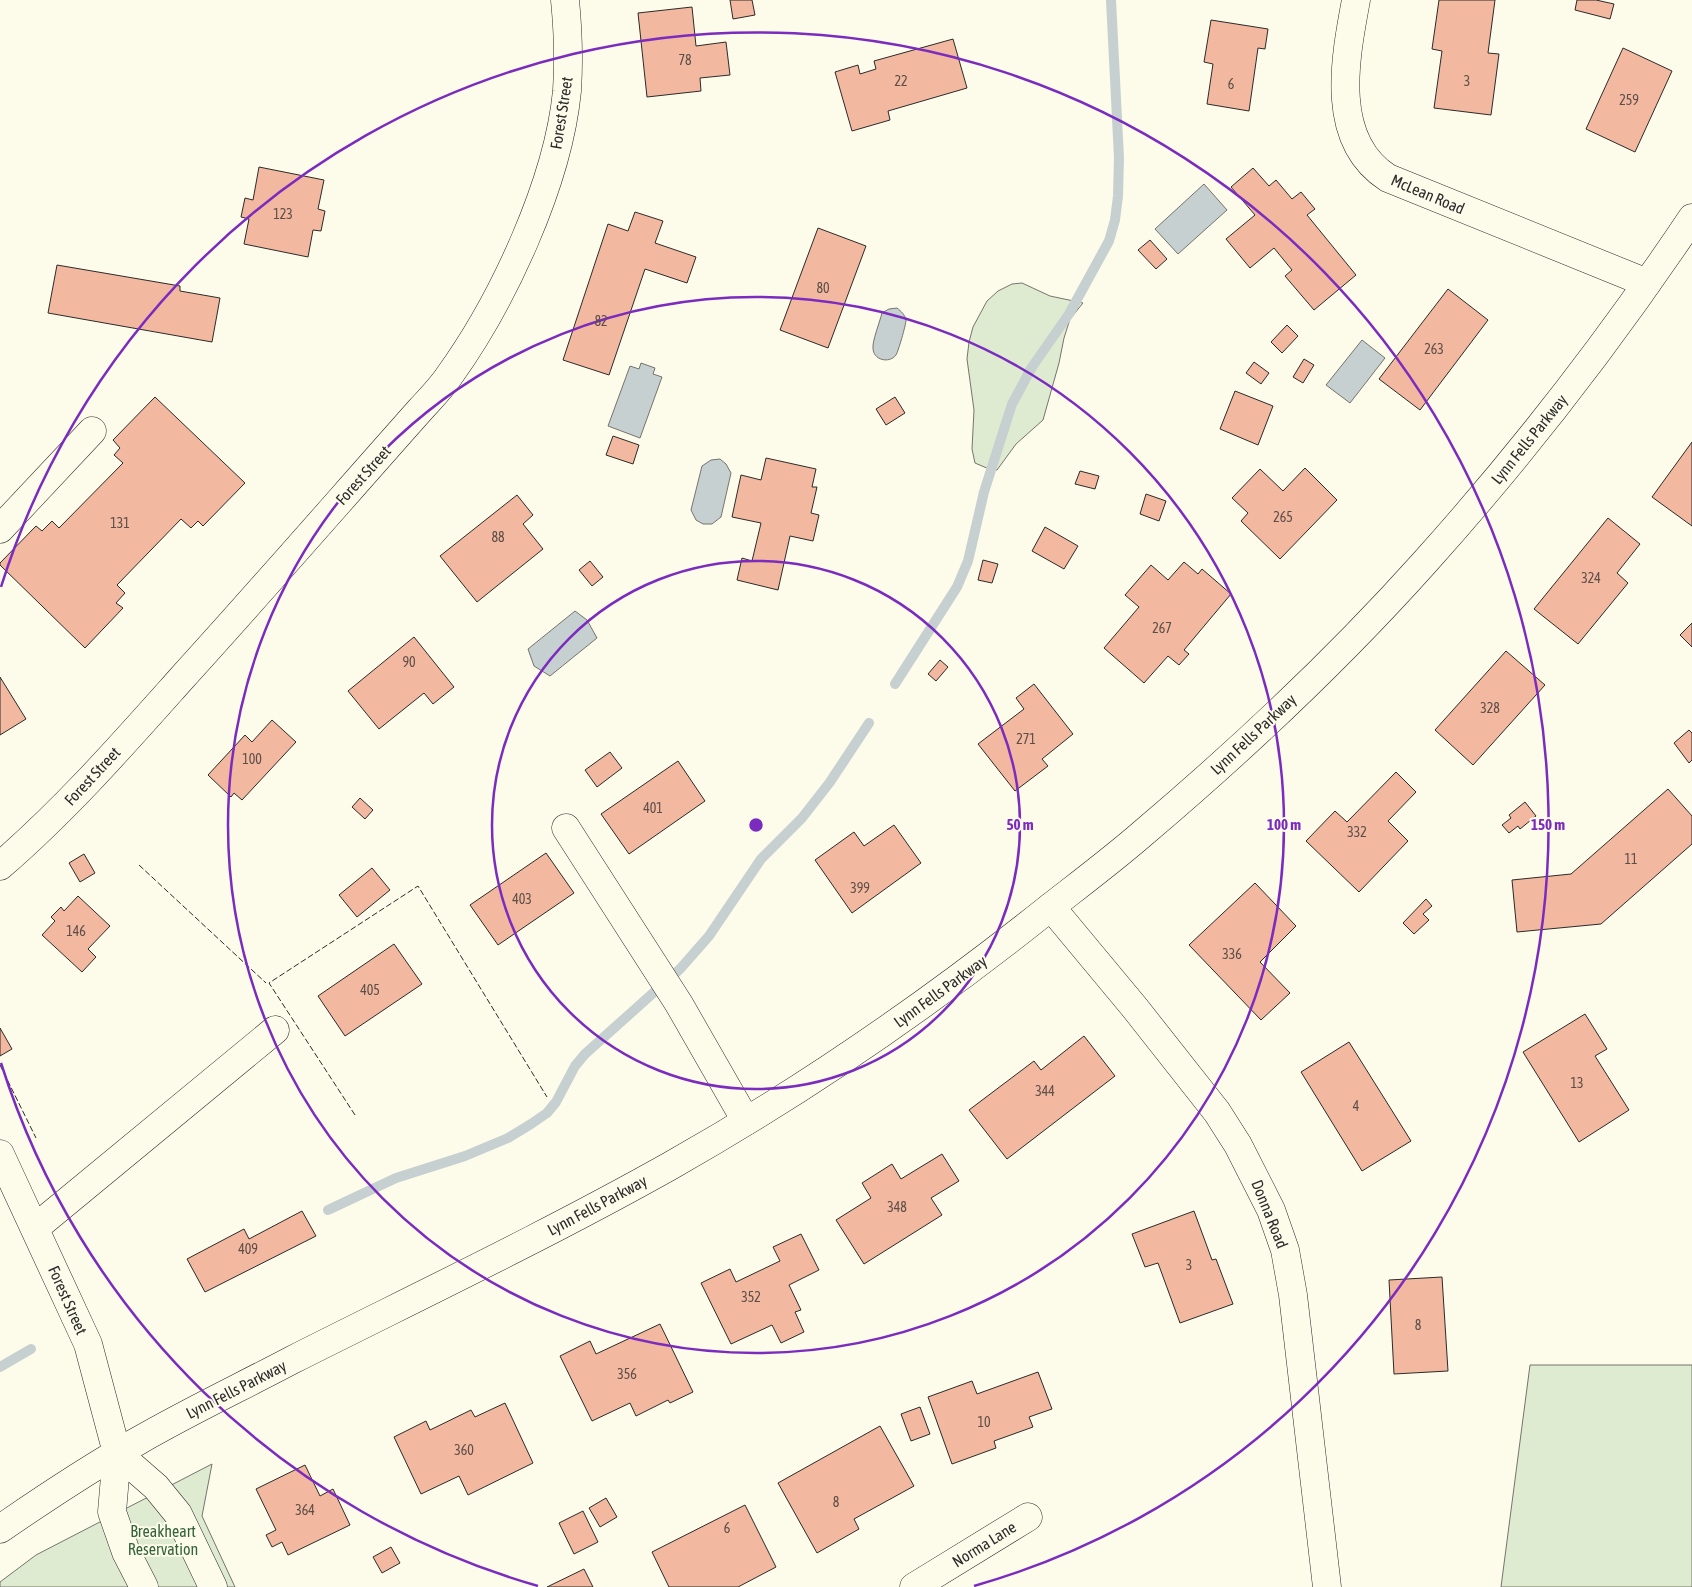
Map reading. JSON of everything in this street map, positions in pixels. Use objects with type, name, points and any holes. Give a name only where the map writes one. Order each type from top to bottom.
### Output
[{"type":"street","name":"Forest Street","points":[[0,866],[87,783],[173,688],[448,378],[472,343],[509,273],[544,189],[554,155],[566,91],[568,36],[565,0]]},
{"type":"street","name":"McLean Road","points":[[1356,0],[1348,54],[1347,110],[1355,141],[1368,162],[1388,178],[1406,186],[1647,283]]},
{"type":"street","name":"Lynn Fells Parkway","points":[[0,1529],[117,1453],[195,1410],[572,1219],[675,1163],[746,1121],[855,1051],[934,996],[1051,907],[1142,834],[1202,781],[1283,707],[1386,604],[1436,550],[1527,443],[1572,386],[1692,218]]},
{"type":"street","points":[[0,529],[92,431]]},
{"type":"street","points":[[566,828],[679,1004],[746,1121]]},
{"type":"street","name":"Donna Road","points":[[1051,907],[1135,1008],[1217,1112],[1238,1145],[1271,1210],[1285,1250],[1293,1295],[1327,1587]]},
{"type":"street","points":[[35,1228],[275,1030]]},
{"type":"street","name":"Forest Street","points":[[0,1154],[88,1344],[117,1453],[112,1512],[126,1552],[144,1587]]},
{"type":"street","points":[[117,1453],[156,1487],[178,1514],[213,1587]]},
{"type":"street","name":"Norma Lane","points":[[914,1587],[1028,1517]]},
{"type":"green space","points":[[1022,283],[1050,296],[1083,303],[1070,319],[1043,420],[1016,444],[997,470],[989,469],[975,463],[972,449],[974,410],[967,359],[969,342],[973,327],[987,301],[998,291],[1012,284]]},
{"type":"green space","points":[[1530,1365],[1692,1365],[1692,1587],[1501,1587]]},
{"type":"green space","name":"Breakheart Reservation","points":[[212,1464],[202,1516],[235,1587],[0,1587],[0,1582],[36,1555]]},
{"type":"shaded area","points":[[1204,184],[1227,210],[1178,254],[1155,229]]},
{"type":"shaded area","points":[[897,308],[903,313],[906,320],[896,355],[886,360],[878,358],[874,352],[873,345],[882,313],[889,309]]},
{"type":"shaded area","points":[[1362,340],[1385,358],[1350,403],[1326,385]]},
{"type":"shaded area","points":[[641,363],[655,368],[653,374],[662,377],[640,438],[608,426],[630,366],[639,369]]},
{"type":"shaded area","points":[[720,459],[726,464],[731,473],[721,517],[712,524],[703,524],[696,520],[691,510],[702,466],[711,460]]},
{"type":"shaded area","points":[[575,611],[587,620],[597,638],[550,676],[534,666],[528,649]]},
{"type":"building","points":[[730,0],[752,0],[755,15],[733,19]]},
{"type":"building","points":[[1439,0],[1495,0],[1488,53],[1499,54],[1491,115],[1434,108],[1442,51],[1432,49]]},
{"type":"building","points":[[1577,0],[1596,0],[1614,4],[1610,19],[1575,10]]},
{"type":"building","points":[[692,7],[696,46],[726,42],[730,75],[700,78],[701,91],[647,97],[638,13]]},
{"type":"building","points":[[1211,20],[1268,29],[1265,49],[1258,48],[1249,111],[1207,104],[1213,64],[1204,62]]},
{"type":"building","points":[[953,39],[967,88],[888,111],[890,120],[852,131],[835,72],[858,65],[860,74],[876,69],[874,61]]},
{"type":"building","points":[[1623,48],[1672,71],[1635,152],[1586,129]]},
{"type":"building","points":[[259,167],[324,180],[318,209],[325,211],[321,231],[313,230],[308,257],[244,244],[249,219],[241,217],[245,198],[253,200]]},
{"type":"building","points":[[1253,168],[1269,186],[1276,180],[1292,199],[1301,192],[1315,209],[1307,215],[1356,275],[1314,310],[1285,276],[1292,270],[1274,248],[1250,268],[1226,239],[1255,215],[1231,187]]},
{"type":"building","points":[[635,212],[663,221],[655,243],[696,257],[687,283],[645,269],[609,375],[563,360],[608,224],[628,231]]},
{"type":"building","points":[[818,228],[866,246],[828,348],[780,330]]},
{"type":"building","points":[[1150,240],[1167,259],[1156,269],[1138,250]]},
{"type":"building","points":[[57,265],[180,286],[180,291],[220,298],[212,342],[48,313]]},
{"type":"building","points":[[1448,289],[1488,320],[1420,410],[1379,379]]},
{"type":"building","points":[[1287,325],[1298,336],[1282,353],[1271,342]]},
{"type":"building","points":[[1304,359],[1314,365],[1303,383],[1293,377]]},
{"type":"building","points":[[1254,362],[1269,373],[1261,384],[1246,373]]},
{"type":"building","points":[[1235,391],[1273,406],[1258,445],[1220,429]]},
{"type":"building","points":[[155,397],[245,483],[203,526],[198,521],[191,528],[181,519],[117,585],[125,593],[116,603],[123,608],[85,648],[0,563],[36,526],[42,531],[52,521],[59,528],[123,463],[114,455],[120,448],[113,440]]},
{"type":"building","points":[[895,397],[905,413],[886,425],[876,409]]},
{"type":"building","points":[[613,436],[639,445],[633,464],[606,455]]},
{"type":"building","points":[[1692,442],[1692,526],[1652,497]]},
{"type":"building","points":[[766,458],[816,469],[812,487],[817,487],[811,513],[819,515],[813,541],[790,536],[778,590],[737,580],[742,558],[752,561],[761,523],[732,517],[741,475],[761,480]]},
{"type":"building","points":[[1305,468],[1337,500],[1280,559],[1241,521],[1248,513],[1232,498],[1260,469],[1283,491]]},
{"type":"building","points":[[1080,471],[1099,476],[1095,489],[1075,484]]},
{"type":"building","points":[[1146,494],[1166,501],[1159,521],[1140,514]]},
{"type":"building","points":[[517,495],[533,515],[523,524],[543,549],[477,602],[440,556]]},
{"type":"building","points":[[1608,518],[1640,544],[1617,573],[1628,583],[1578,644],[1534,609]]},
{"type":"building","points":[[1045,527],[1078,546],[1064,569],[1032,551]]},
{"type":"building","points":[[983,560],[998,564],[992,583],[978,580]]},
{"type":"building","points":[[590,561],[603,577],[592,586],[579,570]]},
{"type":"building","points":[[1184,562],[1198,574],[1202,569],[1231,594],[1184,650],[1189,654],[1179,665],[1168,656],[1144,683],[1104,648],[1139,607],[1125,595],[1151,565],[1168,580]]},
{"type":"building","points":[[1692,623],[1692,647],[1680,635]]},
{"type":"building","points":[[414,637],[454,687],[433,704],[424,693],[379,729],[348,691]]},
{"type":"building","points":[[1506,651],[1545,685],[1473,765],[1435,730]]},
{"type":"building","points":[[940,660],[948,667],[936,681],[928,674]]},
{"type":"building","points":[[0,677],[26,719],[0,735]]},
{"type":"building","points":[[1034,684],[1073,734],[1042,759],[1048,766],[1015,791],[978,744],[1024,709],[1016,698]]},
{"type":"building","points":[[272,720],[296,742],[242,800],[234,793],[231,797],[208,775],[245,735],[252,742]]},
{"type":"building","points":[[1689,730],[1692,733],[1692,760],[1689,763],[1674,743]]},
{"type":"building","points":[[610,752],[622,768],[597,787],[585,770]]},
{"type":"building","points":[[678,761],[705,801],[629,854],[601,814]]},
{"type":"building","points":[[1396,772],[1416,792],[1388,821],[1408,841],[1359,892],[1306,841],[1335,811],[1347,822]]},
{"type":"building","points":[[1668,789],[1692,816],[1692,844],[1601,924],[1517,932],[1512,880],[1571,874]]},
{"type":"building","points":[[360,798],[373,810],[365,819],[352,807]]},
{"type":"building","points":[[1525,802],[1536,816],[1520,829],[1518,826],[1509,833],[1502,825],[1511,818],[1509,815]]},
{"type":"building","points":[[894,825],[921,863],[852,913],[815,860],[854,832],[864,846]]},
{"type":"building","points":[[546,853],[574,893],[498,945],[470,905]]},
{"type":"building","points":[[84,854],[95,873],[80,882],[69,863]]},
{"type":"building","points":[[372,868],[390,890],[357,917],[339,895]]},
{"type":"building","points":[[1255,883],[1296,926],[1260,962],[1290,993],[1261,1020],[1189,945]]},
{"type":"building","points":[[78,896],[110,926],[88,949],[96,957],[82,972],[42,935],[55,921],[51,917],[61,907],[64,911]]},
{"type":"building","points":[[1426,899],[1432,906],[1423,914],[1429,920],[1414,934],[1403,923]]},
{"type":"building","points":[[394,944],[422,984],[345,1036],[318,996]]},
{"type":"building","points":[[1585,1014],[1607,1049],[1595,1056],[1629,1110],[1579,1142],[1523,1052]]},
{"type":"building","points":[[0,1028],[12,1049],[0,1056]]},
{"type":"building","points":[[1084,1036],[1115,1076],[1007,1159],[969,1110],[1034,1061],[1041,1070]]},
{"type":"building","points":[[1349,1042],[1411,1141],[1362,1171],[1301,1072]]},
{"type":"building","points":[[942,1154],[959,1181],[931,1198],[942,1215],[864,1264],[836,1220],[871,1198],[862,1183],[892,1164],[901,1179]]},
{"type":"building","points":[[302,1211],[316,1236],[205,1292],[187,1259],[244,1229],[249,1239]]},
{"type":"building","points":[[1194,1211],[1212,1260],[1216,1259],[1233,1304],[1180,1323],[1158,1263],[1145,1267],[1132,1234]]},
{"type":"building","points":[[801,1234],[819,1270],[789,1285],[801,1310],[795,1312],[804,1332],[781,1343],[772,1325],[731,1344],[701,1283],[730,1269],[736,1282],[780,1261],[773,1247]]},
{"type":"building","points":[[1442,1277],[1448,1371],[1394,1374],[1389,1280]]},
{"type":"building","points":[[660,1324],[693,1392],[670,1403],[668,1400],[636,1416],[630,1403],[592,1421],[560,1356],[590,1341],[596,1354]]},
{"type":"building","points":[[1038,1372],[1052,1409],[1029,1417],[1033,1427],[994,1441],[996,1448],[952,1464],[928,1397],[972,1381],[977,1394]]},
{"type":"building","points":[[505,1403],[533,1463],[468,1495],[459,1476],[421,1494],[394,1437],[426,1421],[430,1430],[471,1410],[475,1417]]},
{"type":"building","points":[[920,1407],[930,1434],[911,1441],[901,1414]]},
{"type":"building","points":[[880,1426],[914,1486],[854,1519],[859,1529],[817,1553],[778,1483]]},
{"type":"building","points":[[305,1465],[320,1496],[333,1489],[350,1525],[288,1555],[282,1542],[272,1547],[266,1535],[276,1530],[256,1489]]},
{"type":"building","points":[[606,1498],[617,1517],[600,1527],[589,1508]]},
{"type":"building","points":[[745,1505],[776,1567],[738,1587],[669,1587],[652,1552]]},
{"type":"building","points":[[583,1511],[598,1542],[574,1554],[559,1523]]},
{"type":"building","points":[[391,1547],[400,1563],[382,1573],[373,1557]]},
{"type":"building","points":[[584,1569],[593,1587],[547,1587]]},
{"type":"waterway","points":[[895,684],[957,587],[968,561],[984,492],[1012,404],[1032,367],[1069,314],[1109,241],[1115,220],[1118,196],[1119,158],[1111,0]]},
{"type":"waterway","points":[[328,1210],[396,1178],[465,1156],[508,1138],[547,1113],[556,1102],[575,1066],[585,1054],[680,969],[709,936],[761,859],[802,818],[830,782],[869,723]]},
{"type":"waterway","points":[[0,1367],[31,1349]]},
{"type":"fence","points":[[139,865],[266,983]]},
{"type":"fence","points":[[355,1115],[269,983],[418,886],[547,1097]]},
{"type":"fence","points":[[0,1065],[36,1138]]}]
